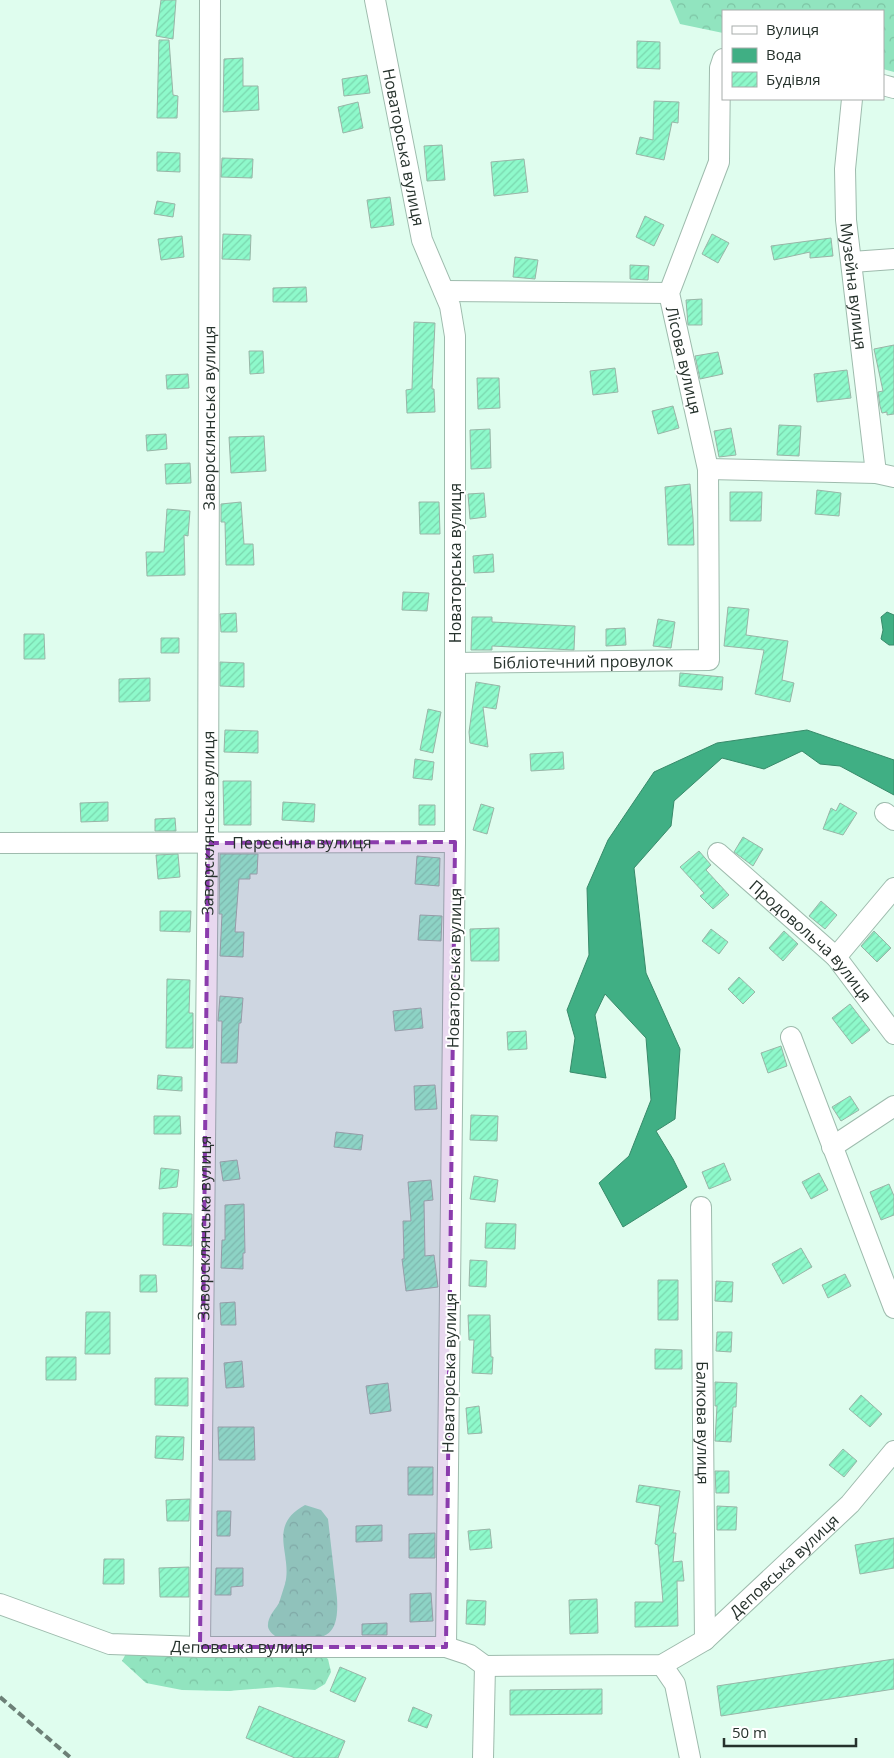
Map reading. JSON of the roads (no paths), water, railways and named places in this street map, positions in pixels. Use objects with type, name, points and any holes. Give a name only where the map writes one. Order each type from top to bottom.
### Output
[{"type":"street","name":"Заворсклянська вулиця","points":[[200,1647],[208,843],[210,0]]},
{"type":"street","name":"Новаторська вулиця","points":[[375,0],[422,240],[450,306],[455,336],[455,842],[446,1647]]},
{"type":"street","name":"Лісова вулиця","points":[[709,660],[708,469],[669,293],[719,162],[721,64]]},
{"type":"street","name":"Музейна вулиця","points":[[708,469],[885,475],[846,220],[845,169],[852,100]]},
{"type":"street","points":[[852,262],[894,259]]},
{"type":"street","points":[[444,291],[669,293]]},
{"type":"street","name":"Бібліотечний провулок","points":[[455,663],[709,660]]},
{"type":"street","name":"Пересічна вулиця","points":[[0,843],[455,842]]},
{"type":"street","name":"Продовольча вулиця","points":[[718,853],[836,957],[894,1034]]},
{"type":"street","points":[[836,957],[894,888]]},
{"type":"street","points":[[791,1037],[894,1308]]},
{"type":"street","points":[[832,1147],[894,1106]]},
{"type":"street","name":"Балкова вулиця","points":[[701,1207],[705,1640]]},
{"type":"street","name":"Деповська вулиця","points":[[0,1604],[110,1644],[200,1647],[446,1647],[470,1655],[485,1666],[662,1665],[705,1640],[850,1504],[894,1451]]},
{"type":"street","points":[[662,1665],[675,1684],[690,1758]]},
{"type":"street","points":[[483,1758],[485,1666]]},
{"type":"water","points":[[887,612],[894,615],[894,645],[889,645],[881,639],[883,630],[881,617]]},
{"type":"water","points":[[807,730],[894,760],[894,795],[840,766],[820,764],[802,751],[764,769],[722,758],[674,801],[671,826],[634,868],[646,973],[680,1049],[675,1119],[656,1131],[687,1187],[623,1227],[599,1183],[629,1156],[651,1100],[646,1038],[605,994],[595,1015],[606,1078],[570,1072],[575,1038],[567,1010],[589,955],[587,888],[608,840],[654,772],[717,743]]},
{"type":"railway","points":[[0,1697],[71,1758]]}]
